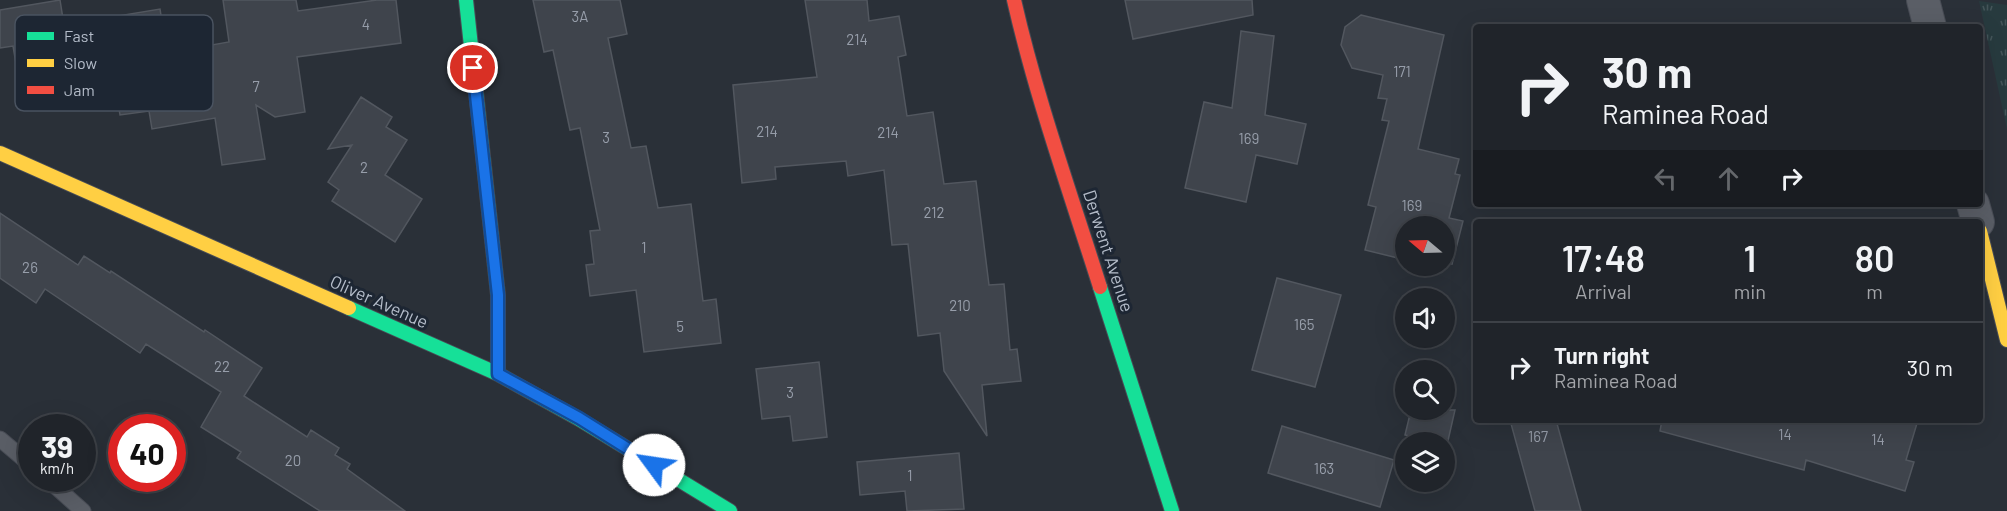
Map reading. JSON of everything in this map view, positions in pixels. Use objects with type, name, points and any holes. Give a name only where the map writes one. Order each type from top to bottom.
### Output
[{"type":"street","points":[[466,0],[498,295],[498,374]]},
{"type":"street","name":"Derwent Avenue","points":[[1014,0],[1044,112],[1172,511]]},
{"type":"street","points":[[1923,0],[1929,24]]},
{"type":"street","name":"Oliver Avenue","points":[[0,153],[498,374],[579,418],[730,511]]},
{"type":"street","points":[[1983,243],[2007,340]]},
{"type":"lane","points":[[0,439],[18,454]]},
{"type":"lane","points":[[62,492],[83,511]]},
{"type":"green space","points":[[1979,1],[2007,5],[2007,129]]},
{"type":"building","points":[[60,0],[62,15],[15,15],[15,58],[13,46],[0,48],[0,10]]},
{"type":"building","points":[[223,0],[296,0],[298,11],[377,0],[396,0],[401,43],[297,57],[305,112],[275,117],[256,105],[265,159],[222,165],[215,118],[152,129],[149,111],[213,111],[213,45],[229,42]]},
{"type":"building","points":[[533,0],[620,0],[627,34],[608,38],[631,148],[646,146],[658,208],[691,204],[703,301],[716,299],[721,343],[644,352],[636,290],[590,296],[586,265],[594,264],[590,231],[600,230],[580,128],[570,130],[553,50],[544,52]]},
{"type":"building","points":[[805,0],[867,0],[869,21],[899,16],[906,55],[898,57],[907,116],[933,112],[944,184],[976,181],[989,285],[1004,284],[1010,350],[1017,349],[1021,381],[982,385],[987,436],[944,371],[940,333],[918,336],[908,244],[892,245],[884,170],[848,176],[846,161],[775,167],[776,179],[742,183],[733,85],[817,77]]},
{"type":"building","points":[[1125,0],[1252,0],[1253,15],[1133,39]]},
{"type":"building","points":[[160,9],[161,15],[124,15]]},
{"type":"building","points":[[1361,15],[1444,35],[1418,149],[1459,159],[1455,174],[1460,175],[1450,216],[1395,216],[1395,257],[1365,250],[1376,207],[1368,205],[1389,121],[1382,120],[1387,99],[1378,98],[1383,75],[1352,68],[1341,45],[1345,27]]},
{"type":"building","points":[[1241,31],[1274,36],[1265,115],[1306,124],[1297,164],[1256,155],[1246,202],[1185,188],[1204,102],[1232,108]]},
{"type":"building","points":[[361,97],[392,117],[386,127],[407,140],[385,175],[422,199],[395,242],[332,201],[339,190],[328,182],[352,145],[328,149]]},
{"type":"building","points":[[119,111],[149,111],[120,115]]},
{"type":"building","points":[[0,213],[78,265],[84,256],[110,273],[111,271],[262,368],[244,396],[307,437],[311,430],[339,448],[335,455],[350,464],[347,469],[405,511],[320,511],[237,458],[241,452],[201,427],[221,392],[146,344],[140,353],[45,289],[36,303],[0,278]]},
{"type":"building","points":[[1455,219],[1463,221],[1455,252]]},
{"type":"building","points":[[1277,278],[1341,295],[1315,387],[1252,370]]},
{"type":"building","points":[[819,362],[827,437],[793,441],[790,416],[762,419],[756,369]]},
{"type":"building","points":[[1409,420],[1453,420],[1450,432],[1406,432]]},
{"type":"building","points":[[1511,423],[1557,423],[1581,511],[1535,511]]},
{"type":"building","points":[[1661,423],[1917,423],[1906,460],[1914,462],[1905,491],[1806,460],[1804,470],[1660,431]]},
{"type":"building","points":[[1282,426],[1394,460],[1380,507],[1268,473]]},
{"type":"building","points":[[959,453],[964,509],[907,511],[905,491],[860,495],[857,462]]},
{"type":"traffic: fast","points":[[466,0],[498,295],[498,374]]},
{"type":"traffic: fast","points":[[1100,287],[1172,511]]},
{"type":"traffic: fast","points":[[349,308],[498,374],[579,419],[730,511]]},
{"type":"traffic: slow","points":[[0,153],[349,308]]},
{"type":"traffic: slow","points":[[1983,243],[2007,340]]},
{"type":"traffic: jam","points":[[1014,0],[1043,108],[1100,287]]},
{"type":"route","points":[[473,68],[498,295],[498,374],[579,418],[654,465]]}]
